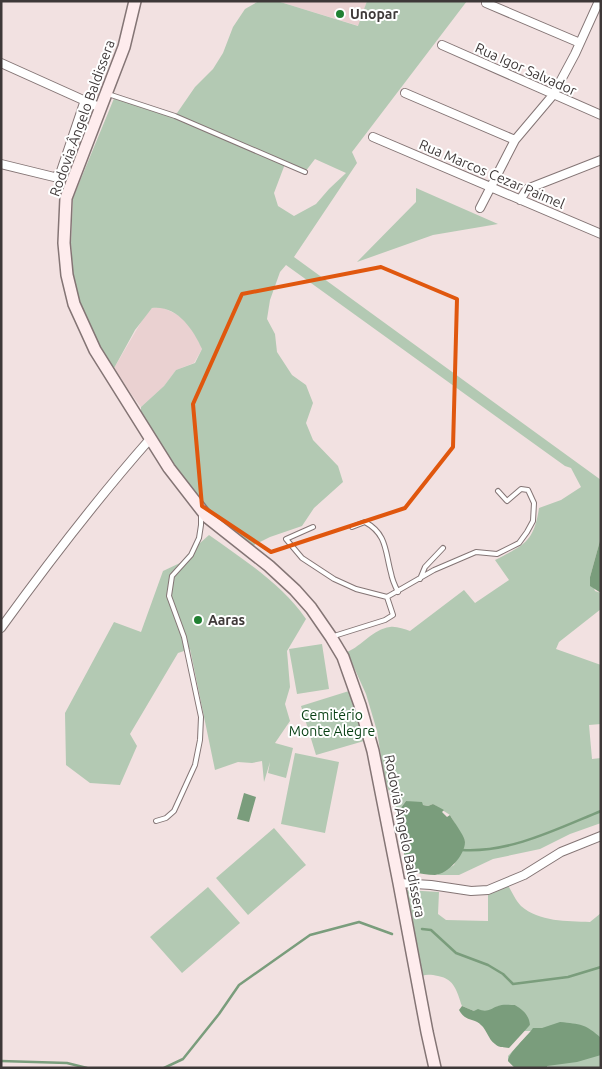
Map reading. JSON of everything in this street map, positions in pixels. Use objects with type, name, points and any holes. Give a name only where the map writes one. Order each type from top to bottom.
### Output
[{"type":"street","name":"Rodovia Ângelo Baldissera","points":[[135,1],[124,47],[66,198],[64,243],[74,304],[95,350],[169,468],[207,517],[269,566],[295,590],[311,608],[343,658],[366,725],[435,1068]]},
{"type":"street","points":[[480,208],[515,140],[553,95],[580,43],[598,1]]},
{"type":"street","points":[[486,3],[580,43]]},
{"type":"street","name":"Rua Igor Salvador","points":[[442,46],[601,115]]},
{"type":"street","points":[[1,63],[101,108]]},
{"type":"street","points":[[405,93],[515,140]]},
{"type":"street","points":[[1,164],[54,177],[60,174],[85,100]]},
{"type":"street","name":"Rua Marcos Cezar Paimel","points":[[373,137],[601,234]]},
{"type":"street","points":[[520,200],[526,189],[601,160]]},
{"type":"street","points":[[1,628],[45,568],[122,470],[150,439]]},
{"type":"street","points":[[399,882],[471,891],[488,890],[524,875],[561,852],[601,836]]},
{"type":"lane","points":[[106,93],[175,116],[305,172]]},
{"type":"lane","points":[[313,527],[286,539],[302,558],[334,579],[356,589],[387,597],[434,570],[476,552],[497,554],[519,543],[528,532],[533,521],[534,503],[528,490],[521,489],[507,501],[498,491]]},
{"type":"lane","points":[[156,821],[166,818],[174,811],[195,765],[200,740],[201,717],[184,637],[169,596],[172,576],[191,555],[199,538],[201,525],[200,508]]},
{"type":"lane","points":[[352,527],[365,522],[374,527],[384,539],[391,576],[398,592]]},
{"type":"lane","points":[[420,579],[425,567],[443,548]]},
{"type":"lane","points":[[331,637],[385,620],[393,615],[387,597]]},
{"type":"highlighted area","points":[[381,267],[457,299],[453,447],[405,508],[271,552],[202,506],[193,404],[242,294]]},
{"type":"shaded area","name":"Unopar","points":[[277,1],[367,1],[359,26]]},
{"type":"shaded area","points":[[161,307],[186,321],[202,349],[194,363],[176,370],[164,386],[141,407],[113,370],[144,317],[152,308]]},
{"type":"shaded area","points":[[601,537],[601,593],[590,586],[590,577]]},
{"type":"shaded area","points":[[244,793],[256,797],[249,822],[237,819]]},
{"type":"shaded area","points":[[406,801],[422,802],[423,805],[428,806],[433,804],[444,810],[442,812],[447,817],[450,815],[461,832],[465,842],[459,858],[450,868],[440,874],[412,872],[406,863],[398,824],[402,823],[402,816],[398,812]]},
{"type":"shaded area","points":[[502,1005],[515,1005],[525,1013],[530,1025],[509,1048],[497,1045],[491,1040],[481,1025],[461,1014],[459,1010],[462,1006],[474,1011],[478,1009],[484,1011]]},
{"type":"shaded area","points":[[560,1022],[573,1023],[596,1033],[601,1038],[601,1055],[577,1062],[547,1066],[547,1068],[515,1068],[508,1061],[514,1049],[533,1028],[542,1028]]},
{"type":"green space","points":[[259,1],[277,1],[358,26],[367,1],[467,1],[352,152],[357,163],[294,257],[601,480],[601,537],[590,577],[595,591],[601,593],[601,609],[559,642],[556,649],[601,665],[601,724],[589,725],[592,759],[601,758],[601,823],[570,834],[540,849],[493,859],[459,875],[437,875],[454,865],[465,842],[450,815],[433,804],[428,806],[406,801],[398,812],[385,782],[377,731],[366,694],[347,652],[384,628],[395,627],[410,631],[464,590],[475,603],[509,580],[495,560],[526,541],[534,528],[539,508],[561,500],[581,487],[571,468],[565,466],[286,265],[280,272],[270,300],[267,319],[275,334],[277,352],[292,375],[306,385],[313,403],[306,423],[313,440],[338,466],[343,482],[314,508],[302,526],[270,537],[252,546],[235,534],[203,504],[163,450],[141,414],[141,407],[164,386],[176,370],[195,363],[202,349],[189,326],[169,310],[152,308],[135,330],[113,370],[79,302],[73,274],[71,243],[73,198],[115,96],[175,116],[195,87],[213,69],[223,53],[233,27],[245,9]],"holes":[[[315,159],[346,173],[316,204],[294,216],[278,206],[274,193],[285,164],[305,172]]]},
{"type":"green space","points":[[416,188],[498,224],[433,235],[357,262],[416,202]]},
{"type":"green space","points":[[209,535],[249,563],[274,584],[306,619],[287,651],[290,687],[285,704],[290,721],[275,743],[293,748],[286,778],[268,773],[270,762],[264,782],[262,761],[252,763],[238,762],[215,770],[190,649],[178,653],[130,734],[137,746],[120,785],[90,783],[66,765],[65,713],[114,622],[141,632],[163,571],[180,563]]},
{"type":"green space","points":[[322,644],[329,689],[297,694],[289,649]]},
{"type":"green space","name":"Cemitério Monte Alegre","points":[[349,691],[364,741],[316,755],[301,706]]},
{"type":"green space","points":[[295,753],[339,762],[325,833],[281,824]]},
{"type":"green space","points":[[274,828],[306,865],[248,915],[216,878]]},
{"type":"green space","points":[[506,882],[521,906],[545,918],[590,922],[601,913],[601,1068],[515,1068],[508,1061],[508,1056],[531,1031],[523,1031],[530,1025],[515,1005],[498,1006],[493,1010],[484,1012],[474,1011],[462,1006],[452,983],[448,980],[434,975],[422,976],[406,890],[439,892],[438,914],[446,920],[488,921],[488,890]]},
{"type":"green space","points":[[208,887],[240,923],[182,973],[150,937]]},
{"type":"waterway","points":[[462,850],[498,848],[515,844],[601,811]]},
{"type":"waterway","points":[[164,1068],[183,1059],[219,1014],[239,985],[310,935],[359,922],[392,934]]},
{"type":"waterway","points":[[422,929],[431,930],[456,953],[488,965],[503,974],[513,984],[568,977],[601,967]]},
{"type":"waterway","points":[[1,1061],[67,1063],[87,1068]]},
{"type":"place","name":"Unopar","points":[[340,14]]},
{"type":"place","name":"Aaras","points":[[198,620]]}]
